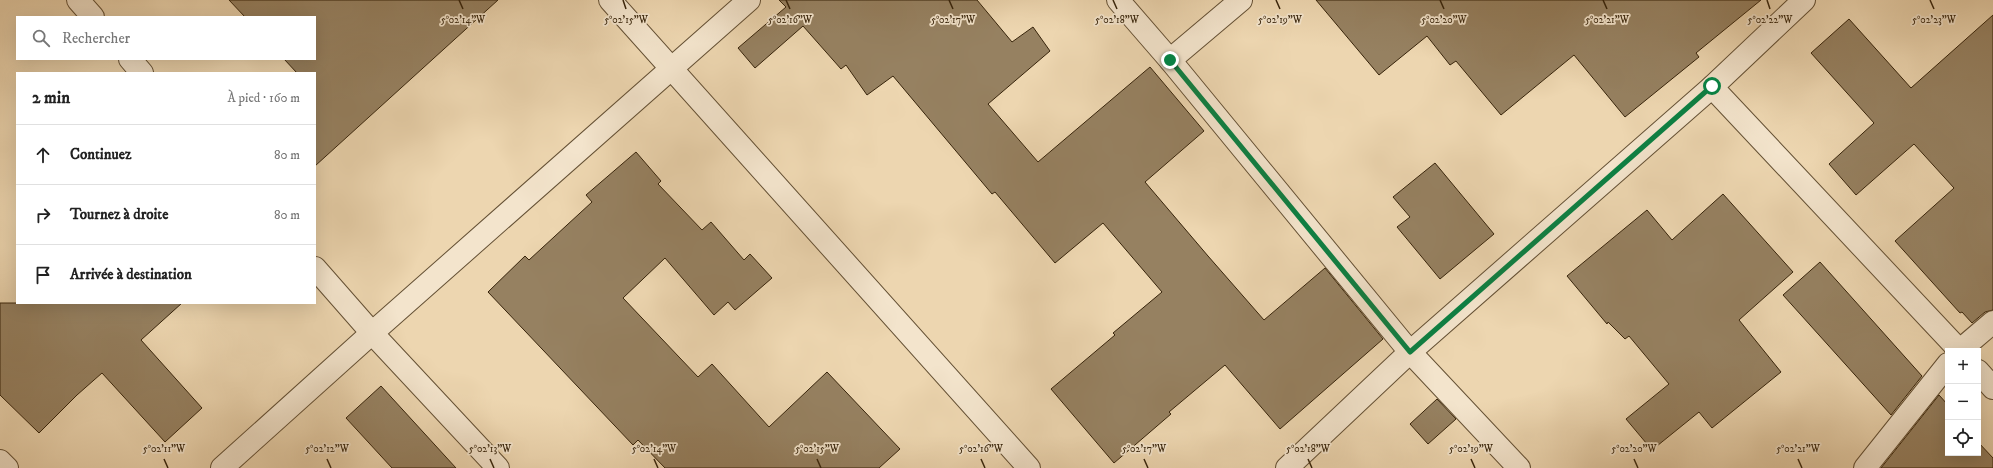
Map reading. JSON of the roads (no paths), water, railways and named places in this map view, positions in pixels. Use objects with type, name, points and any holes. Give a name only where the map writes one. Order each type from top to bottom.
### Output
[{"type":"street","points":[[78,0],[92,16]]},
{"type":"street","points":[[610,0],[1029,468]]},
{"type":"street","points":[[222,468],[372,333],[749,0]]},
{"type":"street","points":[[1118,0],[1170,60],[1410,352],[1519,468]]},
{"type":"street","points":[[1170,60],[1241,0]]},
{"type":"street","points":[[1287,468],[1410,352],[1712,86],[1804,0]]},
{"type":"street","points":[[131,60],[141,72]]},
{"type":"street","points":[[1712,86],[1952,348]]},
{"type":"street","points":[[316,269],[372,333],[498,468]]},
{"type":"street","points":[[1964,348],[1993,322]]},
{"type":"street","points":[[1865,468],[1945,369]]},
{"type":"street","points":[[1981,374],[1993,388]]},
{"type":"street","points":[[0,460],[7,468]]}]
